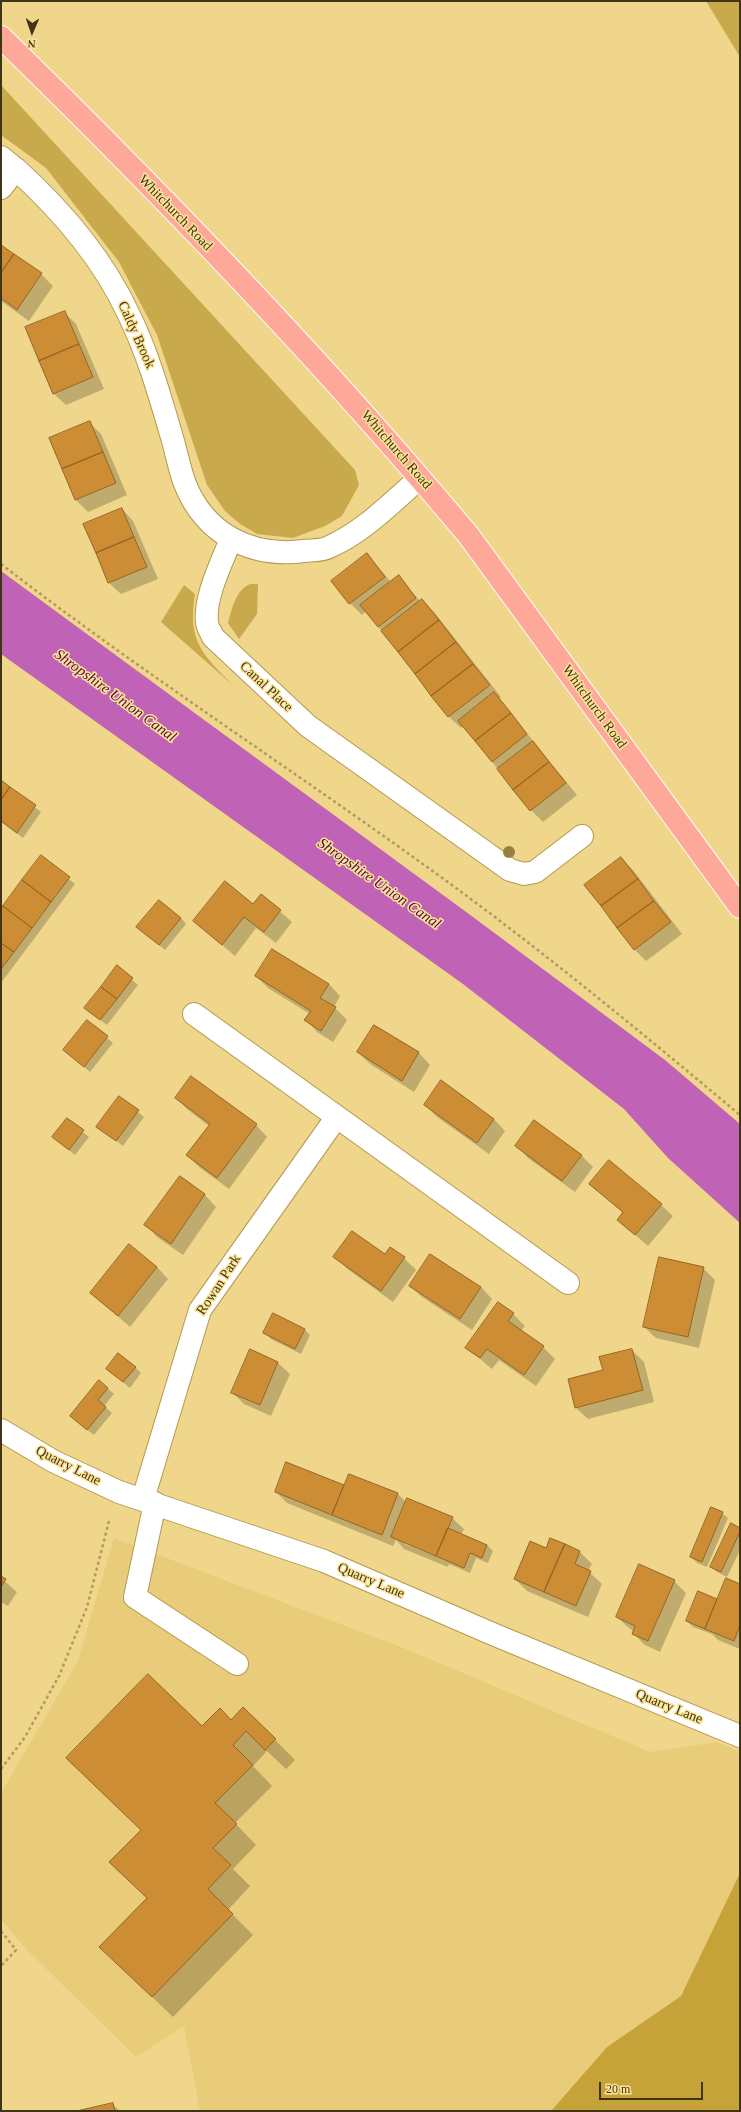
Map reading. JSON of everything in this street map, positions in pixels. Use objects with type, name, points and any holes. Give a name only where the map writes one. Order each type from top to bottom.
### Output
[{"type":"highway","name":"Whitchurch Road","points":[[1,37],[78,112],[320,364],[420,478],[469,536],[740,907]]},
{"type":"street","name":"Caldy Brook","points":[[1,188],[8,163],[44,195],[88,246],[128,312],[156,381],[186,485],[205,519],[231,540]]},
{"type":"street","points":[[231,540],[265,551],[296,552],[328,548],[363,527],[420,478]]},
{"type":"street","name":"Canal Place","points":[[231,540],[217,574],[207,609],[207,624],[213,637],[308,726],[510,870],[524,874],[535,872],[582,836]]},
{"type":"street","points":[[194,1014],[336,1118],[568,1283]]},
{"type":"street","name":"Rowan Park","points":[[237,1664],[135,1597],[149,1501],[200,1310],[336,1118]]},
{"type":"street","name":"Quarry Lane","points":[[1,1430],[53,1460],[119,1492],[324,1561],[495,1635],[740,1736]]},
{"type":"path","points":[[1,564],[167,686],[428,867],[569,975],[740,1115]]},
{"type":"path","points":[[1,1769],[25,1737],[59,1676],[87,1606],[105,1534],[119,1492]]},
{"type":"path","points":[[1,1931],[16,1950],[1,1966]]},
{"type":"shaded area","points":[[706,1],[740,1],[740,57]]},
{"type":"shaded area","points":[[1,85],[355,470],[359,485],[342,516],[325,526],[293,538],[257,534],[240,524],[225,511],[207,485],[157,335],[119,262],[46,168],[1,135]]},
{"type":"shaded area","points":[[250,584],[258,584],[257,614],[239,639],[228,623],[235,601],[241,591]]},
{"type":"shaded area","points":[[184,585],[195,594],[193,624],[200,646],[214,666],[235,687],[161,622]]},
{"type":"shaded area","points":[[114,1538],[406,1649],[650,1752],[717,1742],[740,1752],[740,1873],[681,1996],[607,2047],[551,2111],[200,2111],[184,2026],[136,2057],[25,1948],[1,1919],[1,1793],[78,1661]]},
{"type":"shaded area","points":[[740,1873],[740,2111],[551,2111],[607,2047],[681,1996]]},
{"type":"water","name":"Shropshire Union Canal","points":[[1,571],[473,917],[665,1060],[740,1124],[740,1223],[668,1158],[624,1109],[463,984],[1,654]]},
{"type":"building","points":[[1,245],[14,254],[1,273]]},
{"type":"building","points":[[14,254],[42,273],[17,310],[1,298],[1,273]]},
{"type":"building","points":[[65,311],[79,344],[39,361],[25,327]]},
{"type":"building","points":[[79,344],[93,377],[53,394],[39,361]]},
{"type":"building","points":[[90,421],[103,452],[62,469],[49,438]]},
{"type":"building","points":[[103,452],[116,483],[75,500],[62,469]]},
{"type":"building","points":[[122,508],[134,537],[96,553],[83,524]]},
{"type":"building","points":[[134,537],[147,567],[108,583],[96,553]]},
{"type":"building","points":[[367,553],[385,577],[349,604],[331,581]]},
{"type":"building","points":[[399,575],[416,598],[378,627],[360,605]]},
{"type":"building","points":[[422,599],[439,620],[398,652],[381,631]]},
{"type":"building","points":[[439,620],[456,642],[415,674],[398,652]]},
{"type":"building","points":[[456,642],[473,664],[431,696],[415,674]]},
{"type":"building","points":[[473,664],[490,685],[448,717],[431,696]]},
{"type":"building","points":[[494,692],[511,713],[475,741],[458,721]]},
{"type":"building","points":[[511,713],[527,734],[492,762],[475,741]]},
{"type":"building","points":[[533,741],[549,762],[513,790],[497,769]]},
{"type":"building","points":[[549,762],[566,783],[530,811],[513,790]]},
{"type":"building","points":[[1,780],[10,787],[1,800]]},
{"type":"building","points":[[10,787],[36,805],[17,833],[1,821],[1,800]]},
{"type":"building","points":[[41,855],[70,877],[51,902],[22,880]]},
{"type":"building","points":[[621,857],[638,879],[601,906],[584,885]]},
{"type":"building","points":[[638,879],[654,901],[617,928],[601,906]]},
{"type":"building","points":[[22,880],[51,902],[32,928],[3,906]]},
{"type":"building","points":[[225,881],[253,904],[261,894],[281,910],[264,932],[244,917],[222,945],[193,921]]},
{"type":"building","points":[[159,900],[181,918],[159,945],[136,927]]},
{"type":"building","points":[[654,901],[671,922],[634,950],[617,928]]},
{"type":"building","points":[[3,906],[32,928],[14,952],[1,943],[1,909]]},
{"type":"building","points":[[1,943],[14,952],[1,969]]},
{"type":"building","points":[[272,949],[329,984],[320,998],[336,1007],[321,1031],[304,1020],[311,1011],[255,976]]},
{"type":"building","points":[[117,965],[133,978],[117,999],[101,987]]},
{"type":"building","points":[[101,987],[117,999],[100,1020],[84,1008]]},
{"type":"building","points":[[87,1020],[108,1036],[84,1067],[63,1050]]},
{"type":"building","points":[[374,1025],[419,1052],[402,1081],[357,1052]]},
{"type":"building","points":[[191,1076],[257,1124],[217,1178],[186,1155],[210,1124],[175,1098]]},
{"type":"building","points":[[441,1080],[494,1119],[477,1143],[424,1105]]},
{"type":"building","points":[[119,1096],[139,1110],[116,1141],[96,1127]]},
{"type":"building","points":[[67,1118],[84,1130],[69,1150],[52,1137]]},
{"type":"building","points":[[534,1120],[582,1155],[562,1181],[515,1146]]},
{"type":"building","points":[[609,1160],[662,1204],[635,1235],[617,1220],[623,1212],[589,1184]]},
{"type":"building","points":[[180,1176],[205,1194],[171,1244],[144,1225]]},
{"type":"building","points":[[352,1231],[385,1254],[390,1247],[405,1257],[381,1291],[333,1257]]},
{"type":"building","points":[[129,1244],[157,1267],[118,1316],[90,1293]]},
{"type":"building","points":[[430,1254],[481,1287],[460,1319],[409,1286]]},
{"type":"building","points":[[659,1257],[704,1267],[688,1337],[643,1327]]},
{"type":"building","points":[[498,1302],[514,1313],[508,1321],[544,1346],[524,1375],[487,1349],[480,1358],[465,1348]]},
{"type":"building","points":[[273,1313],[305,1329],[295,1349],[263,1333]]},
{"type":"building","points":[[250,1349],[278,1362],[260,1405],[231,1393]]},
{"type":"building","points":[[632,1349],[643,1390],[575,1408],[568,1379],[603,1370],[599,1357]]},
{"type":"building","points":[[118,1353],[136,1367],[123,1382],[106,1369]]},
{"type":"building","points":[[99,1380],[108,1388],[98,1400],[106,1407],[87,1430],[70,1416]]},
{"type":"building","points":[[286,1462],[344,1485],[332,1515],[275,1492]]},
{"type":"building","points":[[349,1474],[398,1493],[382,1535],[332,1515]]},
{"type":"building","points":[[407,1498],[453,1517],[436,1556],[391,1537]]},
{"type":"building","points":[[711,1507],[723,1512],[702,1562],[690,1557]]},
{"type":"building","points":[[731,1523],[740,1528],[740,1532],[721,1572],[710,1567]]},
{"type":"building","points":[[448,1528],[487,1545],[482,1558],[470,1553],[464,1568],[436,1556]]},
{"type":"building","points":[[550,1538],[565,1544],[544,1592],[514,1579],[530,1541],[546,1548]]},
{"type":"building","points":[[565,1544],[580,1551],[575,1564],[591,1571],[576,1606],[544,1592]]},
{"type":"building","points":[[639,1564],[675,1580],[648,1641],[632,1634],[635,1626],[616,1617]]},
{"type":"building","points":[[1,1576],[6,1579],[1,1587]]},
{"type":"building","points":[[726,1578],[740,1584],[740,1625],[734,1641],[705,1629]]},
{"type":"building","points":[[698,1591],[717,1599],[705,1629],[686,1621]]},
{"type":"building","points":[[148,1674],[202,1726],[220,1708],[231,1720],[243,1707],[276,1739],[265,1750],[246,1731],[233,1745],[253,1765],[215,1803],[237,1824],[213,1848],[231,1865],[208,1889],[233,1914],[152,1997],[99,1947],[147,1898],[109,1862],[141,1830],[66,1758]]},
{"type":"building","points":[[113,2103],[115,2111],[77,2111]]}]
